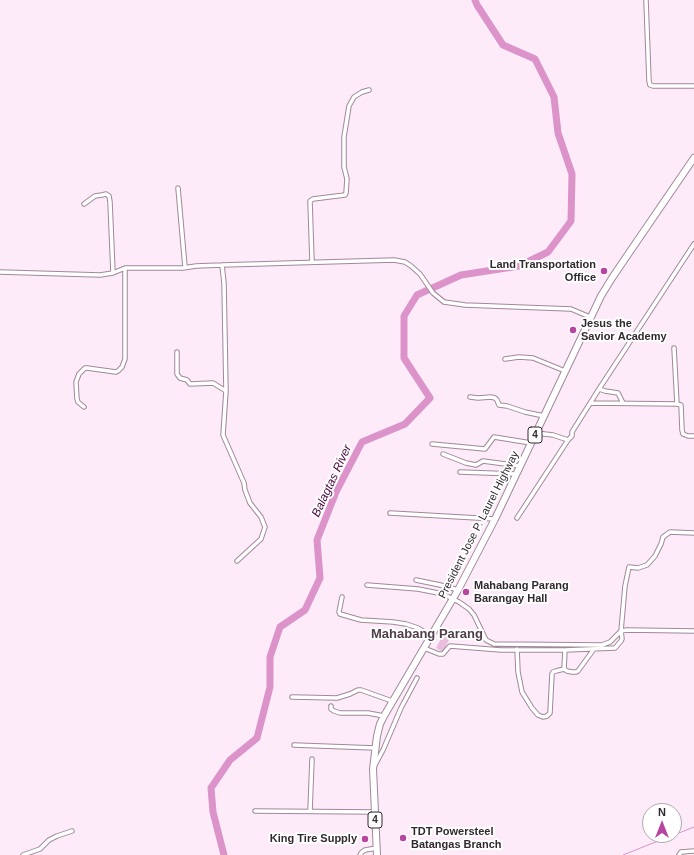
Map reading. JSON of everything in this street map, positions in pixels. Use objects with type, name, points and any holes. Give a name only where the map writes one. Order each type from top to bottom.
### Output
[{"type":"highway","name":"President Jose P. Laurel Highway","points":[[377,855],[373,769],[375,748],[380,724],[392,701],[453,599],[495,519],[590,317],[612,278],[694,158]]},
{"type":"street","points":[[646,0],[650,85],[694,86]]},
{"type":"street","points":[[312,262],[310,201],[345,196],[347,179],[344,167],[344,137],[349,106],[354,97],[362,92],[370,90]]},
{"type":"street","points":[[178,188],[186,267]]},
{"type":"street","points":[[84,204],[95,196],[106,194],[109,196],[113,273]]},
{"type":"street","points":[[517,518],[572,436],[572,432],[599,389],[694,244]]},
{"type":"street","points":[[0,272],[100,275],[113,273],[125,268],[394,260],[405,262],[412,266],[420,274],[433,293],[444,302],[450,304],[571,309],[590,317]]},
{"type":"street","points":[[222,264],[224,283],[226,391],[223,435],[244,483],[250,503],[261,517],[265,527],[261,539],[237,561]]},
{"type":"street","points":[[84,407],[76,399],[76,382],[79,374],[85,368],[116,372],[122,367],[125,359],[125,268]]},
{"type":"street","points":[[674,348],[677,404],[680,405],[682,430],[683,434],[694,436]]},
{"type":"street","points":[[177,352],[177,374],[180,378],[187,380],[190,384],[213,383],[226,391]]},
{"type":"street","points":[[505,359],[519,357],[533,358],[565,371]]},
{"type":"street","points":[[599,389],[618,393],[623,403]]},
{"type":"street","points":[[470,396],[478,398],[495,398],[499,405],[544,416]]},
{"type":"street","points":[[591,403],[677,404]]},
{"type":"street","points":[[536,432],[553,435],[568,440]]},
{"type":"street","points":[[432,444],[485,449],[494,437],[531,444]]},
{"type":"street","points":[[443,454],[466,463],[476,465],[483,461],[520,466]]},
{"type":"street","points":[[460,472],[516,474]]},
{"type":"street","points":[[390,513],[495,519]]},
{"type":"street","points":[[424,648],[439,654],[443,654],[450,646],[501,650],[615,648],[621,641],[622,636],[621,631],[625,586],[629,566],[638,568],[647,565],[655,556],[663,537],[670,532],[694,533]]},
{"type":"street","points":[[416,580],[458,590]]},
{"type":"street","points":[[367,585],[418,589],[443,594],[469,609],[474,615],[486,640],[494,644],[602,645],[610,642],[621,631],[627,630],[694,631]]},
{"type":"street","points":[[342,597],[339,612],[340,614],[361,620],[406,624],[418,628],[431,636]]},
{"type":"street","points":[[517,649],[518,672],[522,692],[538,715],[547,716],[550,713],[553,672],[564,669],[567,671],[578,671],[594,649]]},
{"type":"street","points":[[564,669],[565,650]]},
{"type":"street","points":[[373,769],[401,708],[417,678]]},
{"type":"street","points":[[292,697],[337,698],[361,690],[392,701]]},
{"type":"street","points":[[331,706],[331,709],[340,713],[368,713],[384,716]]},
{"type":"street","points":[[294,745],[375,748]]},
{"type":"street","points":[[310,811],[312,759]]},
{"type":"street","points":[[255,811],[374,812]]},
{"type":"street","points":[[23,855],[40,849],[49,840],[57,836],[72,831]]},
{"type":"street","points":[[360,855],[365,850],[377,848]]},
{"type":"street","points":[[679,855],[681,852],[694,851]]},
{"type":"shaded area","points":[[445,631],[452,634],[443,652],[436,648]]},
{"type":"waterway","name":"Balagtas River","points":[[224,855],[213,812],[211,788],[230,760],[257,738],[270,687],[270,657],[280,627],[305,610],[320,578],[317,540],[336,492],[362,442],[405,424],[430,398],[404,358],[404,316],[417,295],[461,275],[519,266],[548,252],[571,221],[572,174],[558,133],[554,97],[535,59],[503,45],[475,0]]},
{"type":"waterway","points":[[682,832],[694,827]]},
{"type":"waterway","points":[[623,855],[653,843]]},
{"type":"place","name":"Land Transportation Office","points":[[604,271]]},
{"type":"place","name":"Jesus the Savior Academy","points":[[573,330]]},
{"type":"place","name":"Mahabang Parang Barangay Hall","points":[[466,592]]},
{"type":"place","name":"TDT Powersteel Batangas Branch","points":[[403,838]]},
{"type":"place","name":"King Tire Supply","points":[[365,839]]},
{"type":"district","name":"Mahabang Parang","points":[[427,634]]}]
